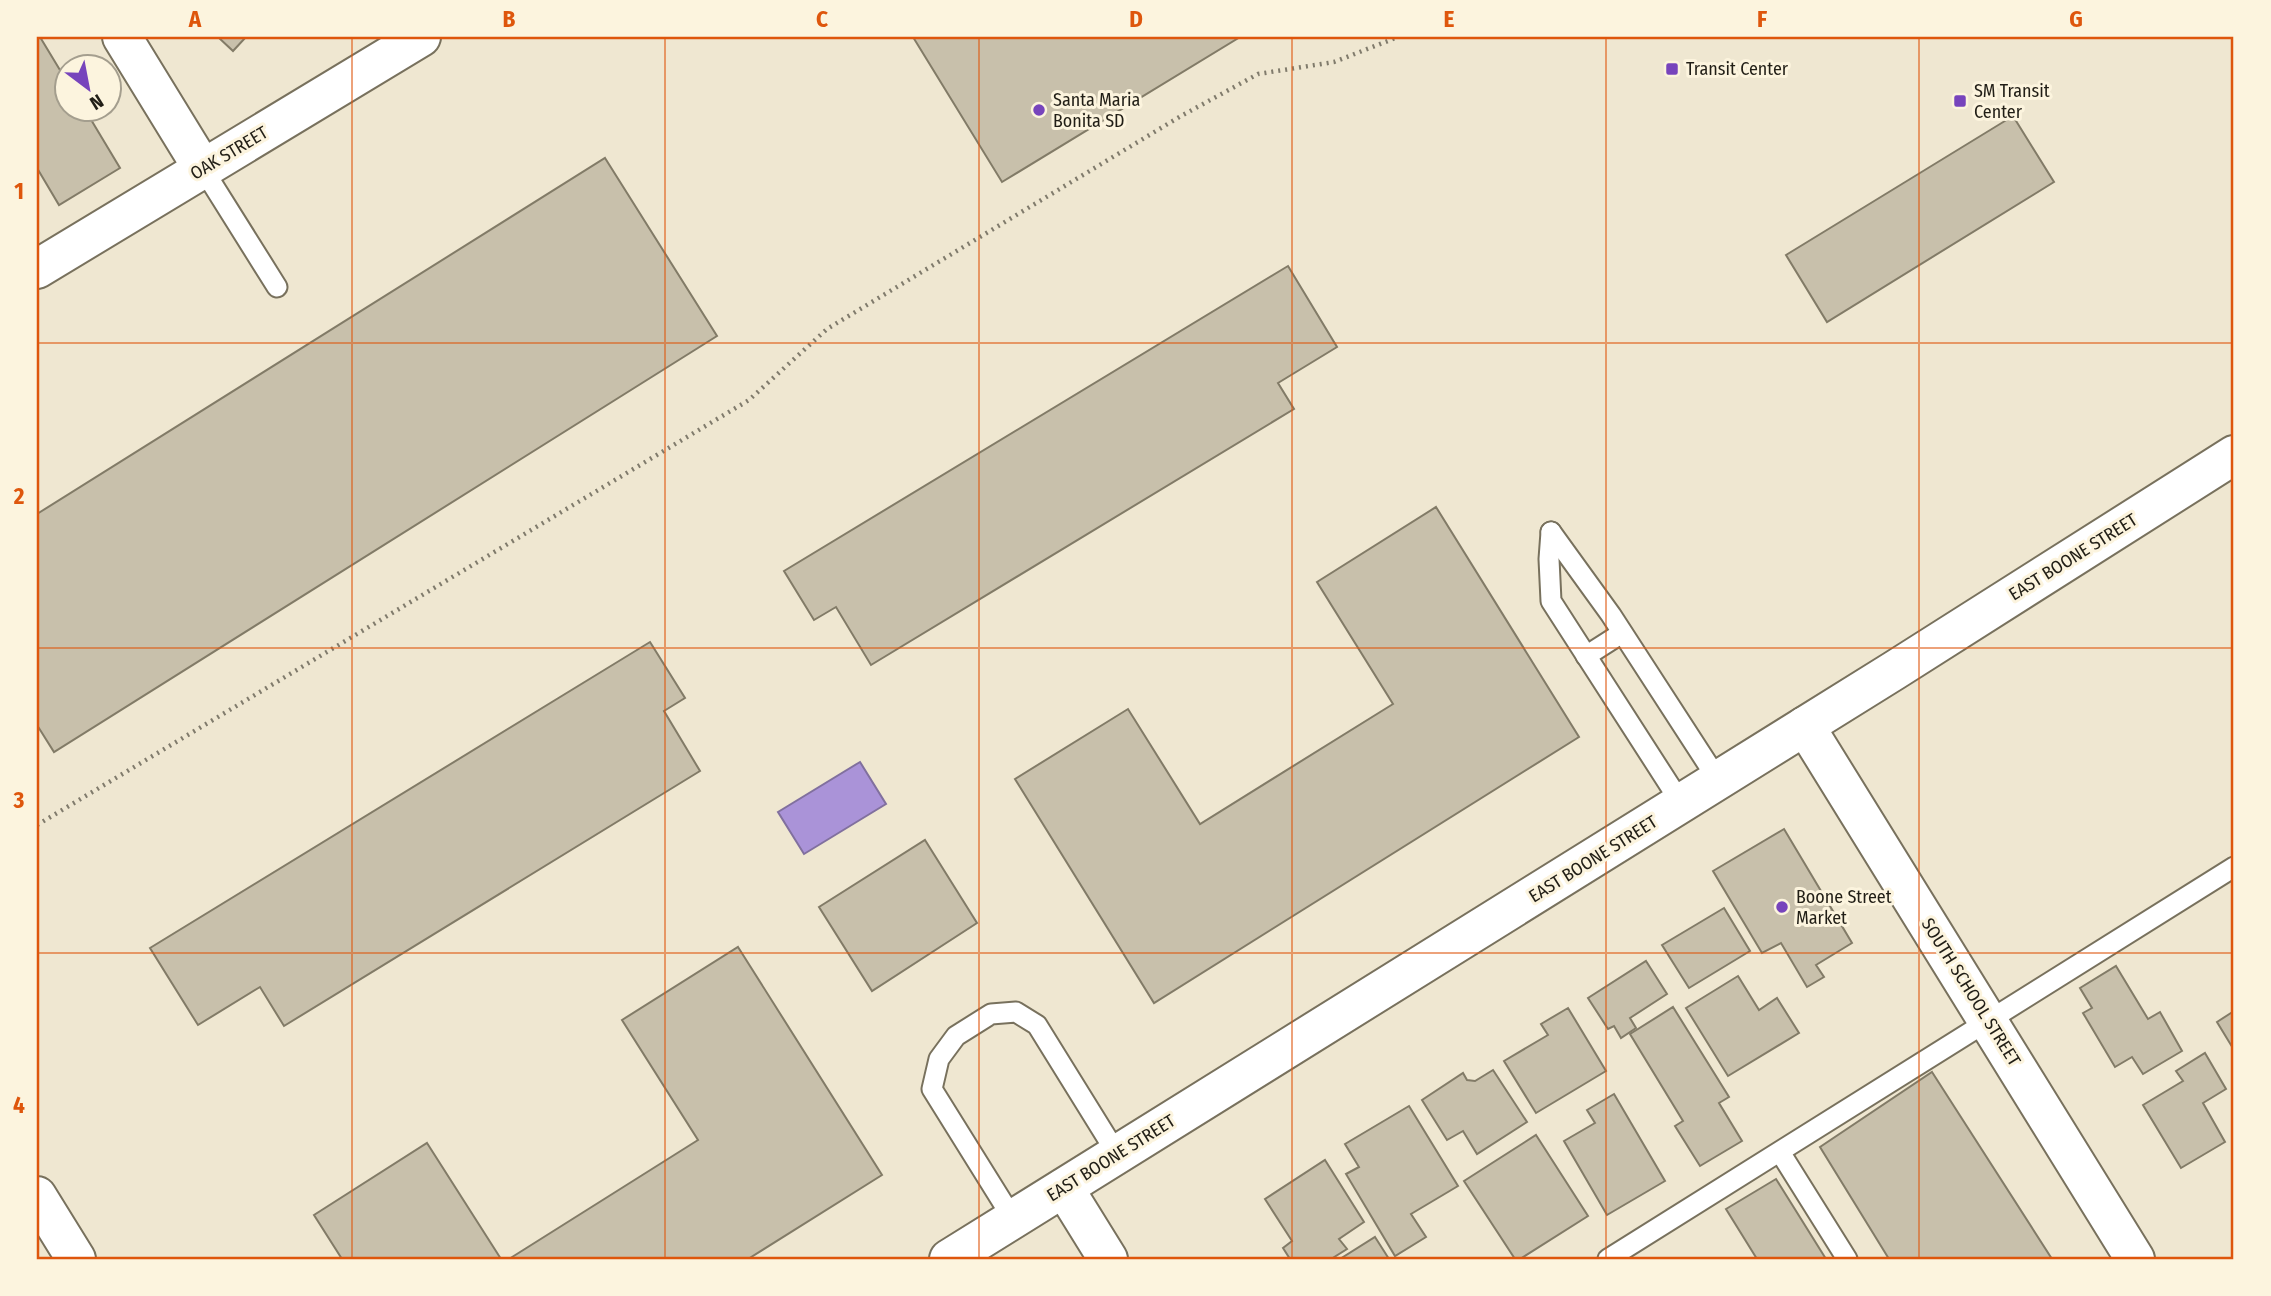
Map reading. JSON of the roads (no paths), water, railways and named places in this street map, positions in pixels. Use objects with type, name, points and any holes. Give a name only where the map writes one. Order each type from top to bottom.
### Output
[{"type":"street","points":[[122,37],[203,169]]},
{"type":"street","name":"OAK STREET","points":[[37,269],[421,37]]},
{"type":"street","name":"EAST BOONE STREET","points":[[949,1259],[1805,726],[2234,455]]},
{"type":"street","name":"SOUTH SCHOOL STREET","points":[[1805,726],[2135,1259]]},
{"type":"street","points":[[1064,1188],[1108,1259]]},
{"type":"street","points":[[37,1196],[76,1259]]},
{"type":"lane","points":[[203,169],[277,287]]},
{"type":"lane","points":[[1681,803],[1551,601],[1551,532],[1622,632],[1718,780]]},
{"type":"lane","points":[[1586,656],[1622,632]]},
{"type":"lane","points":[[1608,1259],[2234,867]]},
{"type":"lane","points":[[1013,1219],[932,1089],[939,1059],[956,1036],[991,1014],[1016,1012],[1037,1025],[1117,1154]]},
{"type":"lane","points":[[1780,1152],[1847,1259]]},
{"type":"place","name":"Transit Center","points":[[1672,69]]},
{"type":"place","name":"SM Transit Center","points":[[1960,101]]},
{"type":"place","name":"Santa Maria Bonita SD","points":[[1039,110]]},
{"type":"place","name":"Boone Street Market","points":[[1782,907]]}]
